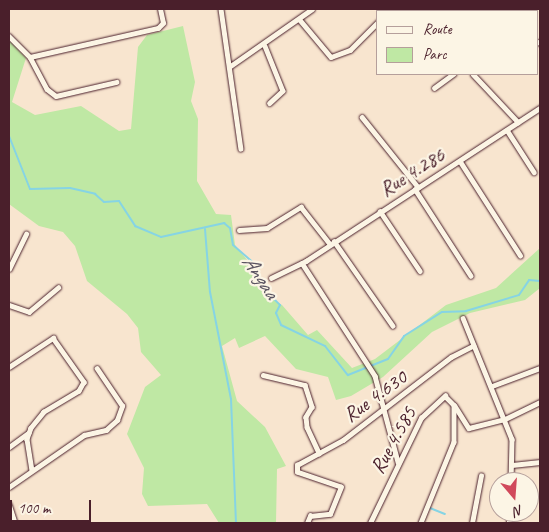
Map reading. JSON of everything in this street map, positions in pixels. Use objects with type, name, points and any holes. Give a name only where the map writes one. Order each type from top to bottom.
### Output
[{"type":"street","points":[[30,56],[161,26],[160,9]]},
{"type":"street","points":[[220,9],[241,149]]},
{"type":"street","points":[[229,67],[265,46],[300,20],[311,9]]},
{"type":"street","points":[[300,20],[331,57],[350,50],[376,24]]},
{"type":"street","points":[[9,36],[30,56],[52,95],[116,82]]},
{"type":"street","points":[[265,46],[283,91],[270,103]]},
{"type":"street","points":[[434,88],[451,75]]},
{"type":"street","points":[[474,75],[518,122]]},
{"type":"street","name":"Rue 4.286","points":[[271,278],[302,263],[540,108]]},
{"type":"street","points":[[362,117],[416,188],[471,276]]},
{"type":"street","points":[[507,130],[534,172]]},
{"type":"street","points":[[460,161],[520,256]]},
{"type":"street","points":[[239,230],[267,228],[301,207],[332,243],[393,326]]},
{"type":"street","points":[[380,211],[420,271]]},
{"type":"street","points":[[9,269],[26,234]]},
{"type":"street","points":[[302,263],[375,376],[382,392],[382,412],[398,462]]},
{"type":"street","points":[[9,304],[29,312],[58,288]]},
{"type":"street","points":[[462,318],[506,419],[512,472]]},
{"type":"street","points":[[9,367],[53,338],[85,384],[44,412],[28,433],[9,447]]},
{"type":"street","name":"Rue 4.630","points":[[307,523],[310,516],[330,514],[341,487],[296,469],[382,412],[451,357],[473,346]]},
{"type":"street","points":[[492,386],[540,368]]},
{"type":"street","points":[[9,488],[32,470],[72,448],[84,435],[112,425],[122,408],[97,369]]},
{"type":"street","points":[[263,375],[305,385],[312,407],[306,417],[307,427],[319,453]]},
{"type":"street","name":"Rue 4.585","points":[[370,523],[398,462],[430,407],[445,396],[454,405]]},
{"type":"street","points":[[454,405],[469,428],[506,419],[540,402]]},
{"type":"street","points":[[421,523],[454,443],[454,405]]},
{"type":"street","points":[[28,433],[32,470]]},
{"type":"street","points":[[512,466],[540,462]]},
{"type":"street","points":[[472,523],[481,476]]},
{"type":"street","points":[[9,504],[15,523]]},
{"type":"green space","points":[[183,26],[195,82],[191,101],[198,119],[197,181],[216,214],[231,215],[235,245],[256,271],[267,296],[282,305],[308,335],[317,330],[352,368],[375,359],[446,305],[496,288],[540,248],[540,288],[525,300],[470,313],[432,332],[383,377],[351,396],[336,400],[328,377],[296,369],[265,336],[239,348],[235,338],[222,346],[237,401],[265,427],[286,466],[277,469],[276,523],[219,523],[207,504],[148,506],[142,494],[144,468],[127,434],[145,387],[161,375],[141,352],[138,328],[127,314],[87,281],[75,246],[63,232],[39,226],[9,204],[9,40],[26,58],[12,102],[35,115],[81,106],[119,131],[131,129],[138,47],[147,35]]},
{"type":"waterway","name":"Angaa","points":[[9,136],[30,189],[70,188],[95,194],[104,202],[119,201],[135,226],[161,237],[224,223],[230,228],[233,245],[259,268],[257,274],[266,291],[280,305],[276,313],[281,325],[325,346],[348,375],[388,359],[404,336],[442,312],[466,311],[519,295],[529,280],[540,281]]},
{"type":"waterway","points":[[205,229],[210,292],[231,399],[236,523]]},
{"type":"waterway","points":[[430,508],[445,514]]}]
